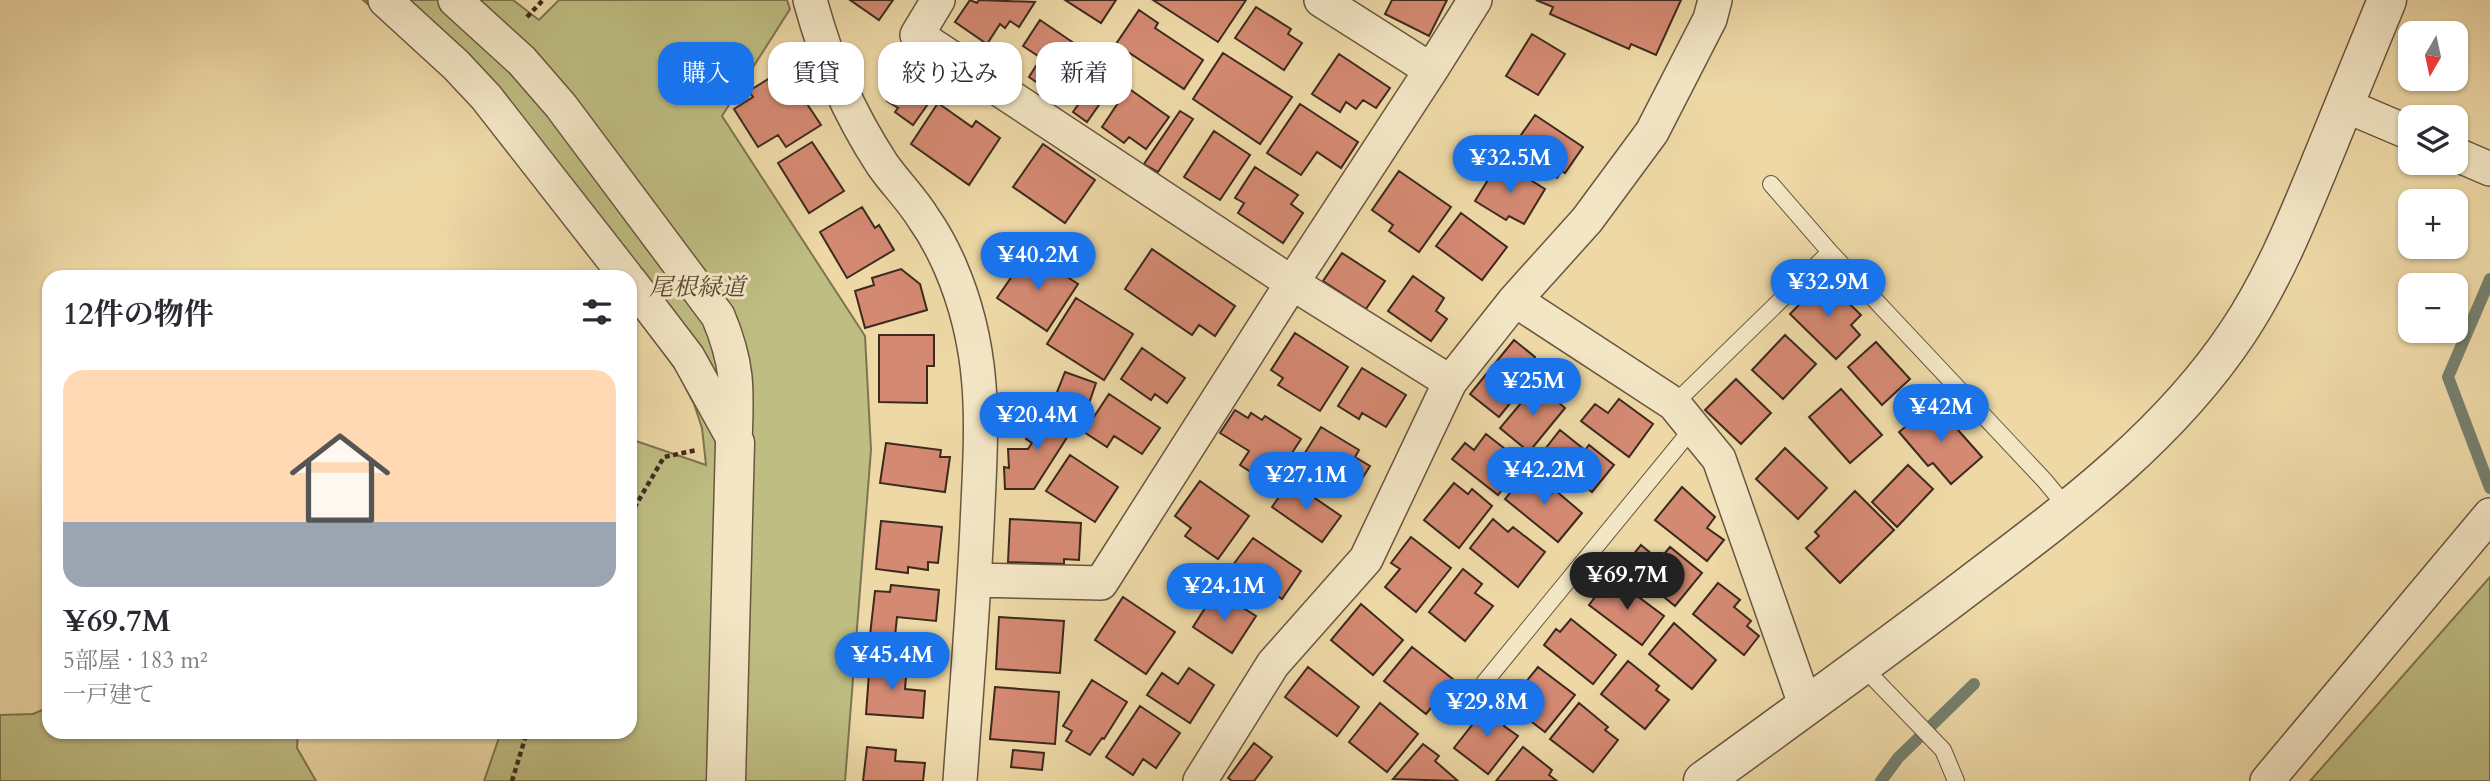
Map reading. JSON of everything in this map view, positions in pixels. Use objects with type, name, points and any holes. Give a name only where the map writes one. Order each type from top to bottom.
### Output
[{"type":"street","points":[[385,0],[471,81],[621,270]]},
{"type":"street","points":[[810,0],[822,45],[847,107],[884,167],[924,218],[949,265],[966,310],[977,355],[982,402],[975,580],[960,781]]},
{"type":"street","points":[[938,0],[918,34],[1292,283],[1450,382]]},
{"type":"street","points":[[1321,0],[1431,70]]},
{"type":"street","points":[[975,580],[1101,583],[1475,0]]},
{"type":"street","points":[[1200,781],[1273,664],[1366,559],[1450,382],[1516,300],[1587,220],[1652,132],[1710,19],[1715,0]]},
{"type":"street","points":[[1703,781],[1862,666],[2069,510],[2146,442],[2194,390],[2238,332],[2268,282],[2293,229],[2387,0]]},
{"type":"street","points":[[457,1],[522,61],[561,106],[718,316],[730,345],[737,379],[726,781]]},
{"type":"street","points":[[2344,104],[2398,129]]},
{"type":"street","points":[[2468,159],[2490,169]]},
{"type":"street","points":[[581,218],[597,216],[609,209],[618,200],[623,188]]},
{"type":"street","points":[[602,245],[607,231],[616,222],[628,216],[643,214]]},
{"type":"street","points":[[637,290],[688,356],[735,443]]},
{"type":"street","points":[[1516,300],[1683,416],[1719,459],[1806,707]]},
{"type":"street","points":[[2267,781],[2490,515]]},
{"type":"lane","points":[[1771,184],[1830,252],[2045,481],[2069,510]]},
{"type":"lane","points":[[1484,683],[1683,416],[1830,252]]},
{"type":"lane","points":[[1862,666],[1943,750],[1956,781]]},
{"type":"path","points":[[523,21],[543,0]]},
{"type":"path","points":[[637,503],[664,457],[735,443]]},
{"type":"path","points":[[512,781],[525,739]]},
{"type":"green space","name":"尾根緑道","points":[[363,0],[513,0],[539,20],[559,0],[787,0],[790,9],[754,66],[754,42],[658,42],[658,105],[729,105],[722,116],[865,336],[871,450],[845,781],[484,781],[499,739],[637,739],[637,441],[706,465],[702,428],[694,404],[677,371],[637,317],[637,270],[625,270],[434,65]]},
{"type":"green space","points":[[2490,577],[2490,781],[2310,781]]},
{"type":"green space","points":[[42,710],[42,739],[298,739],[297,748],[316,781],[0,781],[0,715],[33,714]]},
{"type":"building","points":[[850,0],[893,0],[879,20]]},
{"type":"building","points":[[970,0],[977,3],[979,0],[1035,2],[1019,27],[1010,21],[1005,28],[1000,24],[988,42],[984,42],[955,22]]},
{"type":"building","points":[[1065,0],[1116,0],[1101,23]]},
{"type":"building","points":[[1153,0],[1246,0],[1218,42]]},
{"type":"building","points":[[1392,0],[1447,0],[1429,36],[1385,14]]},
{"type":"building","points":[[1536,0],[1681,0],[1656,55],[1631,44],[1629,49],[1550,14],[1553,7]]},
{"type":"building","points":[[1256,7],[1291,29],[1288,34],[1302,43],[1284,70],[1235,38]]},
{"type":"building","points":[[1139,10],[1158,23],[1155,28],[1203,60],[1184,89],[1132,55],[1132,42],[1117,42]]},
{"type":"building","points":[[1040,20],[1072,42],[1036,42],[1036,55],[1023,46]]},
{"type":"building","points":[[1532,34],[1565,54],[1538,95],[1506,76]]},
{"type":"building","points":[[1223,53],[1292,97],[1260,144],[1193,99]]},
{"type":"building","points":[[1339,54],[1390,88],[1376,108],[1363,100],[1356,109],[1346,102],[1340,112],[1312,94]]},
{"type":"building","points":[[1036,66],[1036,82],[1029,77]]},
{"type":"building","points":[[768,79],[768,105],[808,105],[821,125],[786,147],[778,135],[758,147],[734,109],[740,105],[754,105],[754,88]]},
{"type":"building","points":[[1132,91],[1169,117],[1146,149],[1129,137],[1124,143],[1102,127],[1117,105],[1132,105]]},
{"type":"building","points":[[1300,104],[1358,142],[1341,168],[1317,152],[1301,175],[1267,153]]},
{"type":"building","points":[[893,105],[927,105],[913,125],[895,112],[898,108]]},
{"type":"building","points":[[937,105],[941,105],[972,127],[976,121],[1000,138],[969,185],[911,144]]},
{"type":"building","points":[[1078,105],[1099,105],[1087,122],[1073,112]]},
{"type":"building","points":[[1180,111],[1193,119],[1158,172],[1144,164]]},
{"type":"building","points":[[1535,115],[1583,147],[1565,173],[1562,171],[1557,178],[1524,156],[1526,153],[1514,145]]},
{"type":"building","points":[[1214,131],[1250,155],[1220,200],[1184,177]]},
{"type":"building","points":[[812,142],[844,191],[809,213],[778,163]]},
{"type":"building","points":[[1043,144],[1095,180],[1065,223],[1013,187]]},
{"type":"building","points":[[1255,167],[1298,195],[1291,204],[1303,213],[1283,243],[1238,213],[1244,203],[1235,198]]},
{"type":"building","points":[[1496,167],[1512,177],[1516,171],[1545,189],[1524,224],[1509,216],[1506,220],[1475,201]]},
{"type":"building","points":[[1399,171],[1451,207],[1419,252],[1389,231],[1393,225],[1372,210]]},
{"type":"building","points":[[862,207],[875,228],[879,225],[894,250],[847,278],[820,232]]},
{"type":"building","points":[[1461,213],[1507,247],[1482,280],[1436,246]]},
{"type":"building","points":[[1152,249],[1235,306],[1215,336],[1199,325],[1192,335],[1125,289]]},
{"type":"building","points":[[1342,253],[1385,281],[1366,309],[1323,281]]},
{"type":"building","points":[[1034,255],[1078,284],[1047,331],[997,298],[1019,266],[1024,270]]},
{"type":"building","points":[[901,269],[920,284],[927,310],[865,328],[855,291],[874,285],[872,278]]},
{"type":"building","points":[[1413,276],[1444,298],[1436,311],[1447,319],[1431,341],[1388,311]]},
{"type":"building","points":[[1824,279],[1861,315],[1851,325],[1860,335],[1836,359],[1790,314]]},
{"type":"building","points":[[1076,298],[1133,334],[1104,380],[1047,344]]},
{"type":"building","points":[[1295,333],[1348,367],[1320,411],[1278,385],[1283,378],[1271,370]]},
{"type":"building","points":[[879,335],[934,335],[934,366],[927,366],[927,403],[879,402]]},
{"type":"building","points":[[1785,335],[1816,364],[1783,399],[1752,370]]},
{"type":"building","points":[[1514,340],[1535,357],[1525,370],[1532,376],[1499,417],[1470,394]]},
{"type":"building","points":[[1876,342],[1910,379],[1882,405],[1848,367]]},
{"type":"building","points":[[1142,348],[1185,378],[1167,403],[1155,394],[1151,400],[1121,379]]},
{"type":"building","points":[[1362,368],[1406,395],[1386,427],[1362,413],[1359,419],[1338,406]]},
{"type":"building","points":[[1065,372],[1096,383],[1086,412],[1054,400]]},
{"type":"building","points":[[1736,379],[1771,413],[1741,444],[1705,410]]},
{"type":"building","points":[[1537,384],[1565,408],[1529,452],[1500,428]]},
{"type":"building","points":[[1841,389],[1882,435],[1850,463],[1809,417]]},
{"type":"building","points":[[1109,394],[1160,428],[1142,454],[1114,436],[1107,447],[1084,432]]},
{"type":"building","points":[[1619,399],[1653,424],[1629,457],[1581,421],[1595,404],[1608,413]]},
{"type":"building","points":[[1934,403],[1982,457],[1951,484],[1933,463],[1928,466],[1899,432]]},
{"type":"building","points":[[1053,410],[1075,425],[1034,489],[1005,489],[1004,467],[1009,468],[1008,449],[1028,449],[1032,443],[1026,439],[1043,413],[1049,418]]},
{"type":"building","points":[[1235,410],[1248,418],[1251,413],[1262,420],[1265,416],[1301,439],[1271,485],[1240,465],[1249,451],[1220,433]]},
{"type":"building","points":[[1321,427],[1359,450],[1355,457],[1370,466],[1353,493],[1300,461]]},
{"type":"building","points":[[1560,430],[1585,450],[1589,445],[1614,465],[1592,492],[1542,453]]},
{"type":"building","points":[[1486,434],[1523,463],[1498,495],[1452,459],[1465,443],[1474,450]]},
{"type":"building","points":[[886,443],[941,450],[940,457],[950,457],[945,492],[880,483]]},
{"type":"building","points":[[1785,448],[1827,488],[1798,519],[1756,479]]},
{"type":"building","points":[[1070,455],[1118,487],[1095,522],[1046,491]]},
{"type":"building","points":[[1908,465],[1933,489],[1897,527],[1872,502]]},
{"type":"building","points":[[1526,473],[1551,494],[1555,490],[1582,513],[1558,542],[1505,499]]},
{"type":"building","points":[[1200,481],[1249,516],[1218,559],[1185,536],[1191,528],[1175,516]]},
{"type":"building","points":[[1290,481],[1341,516],[1322,542],[1272,507]]},
{"type":"building","points":[[1454,483],[1468,494],[1472,489],[1492,506],[1459,548],[1424,520]]},
{"type":"building","points":[[1682,487],[1715,517],[1707,528],[1724,540],[1707,561],[1655,520]]},
{"type":"building","points":[[1855,491],[1894,530],[1840,583],[1806,548],[1819,536],[1815,532]]},
{"type":"building","points":[[1010,519],[1081,523],[1079,560],[1064,559],[1064,564],[1008,562]]},
{"type":"building","points":[[1493,519],[1508,532],[1513,527],[1545,552],[1518,587],[1470,548]]},
{"type":"building","points":[[881,521],[942,527],[938,563],[928,562],[928,570],[908,567],[908,573],[876,569]]},
{"type":"building","points":[[1411,537],[1451,568],[1416,612],[1385,587],[1400,569],[1391,563]]},
{"type":"building","points":[[1253,538],[1301,571],[1282,599],[1233,565]]},
{"type":"building","points":[[1641,545],[1659,560],[1670,547],[1702,573],[1675,606],[1625,565]]},
{"type":"building","points":[[1463,569],[1482,584],[1475,593],[1493,606],[1465,641],[1429,612]]},
{"type":"building","points":[[1607,581],[1617,589],[1621,584],[1664,616],[1642,645],[1589,605]]},
{"type":"building","points":[[1718,583],[1740,600],[1734,607],[1751,621],[1747,626],[1759,636],[1744,655],[1693,614]]},
{"type":"building","points":[[891,585],[939,590],[936,621],[897,617],[894,646],[869,644],[875,591],[890,592]]},
{"type":"building","points":[[1214,594],[1227,603],[1229,599],[1256,616],[1232,653],[1193,627]]},
{"type":"building","points":[[1123,597],[1175,632],[1146,674],[1095,640]]},
{"type":"building","points":[[1361,604],[1403,640],[1373,675],[1331,640]]},
{"type":"building","points":[[999,617],[1064,621],[1060,673],[996,669]]},
{"type":"building","points":[[1571,619],[1616,655],[1593,684],[1544,645],[1556,629],[1560,632]]},
{"type":"building","points":[[1674,623],[1716,660],[1692,689],[1649,654]]},
{"type":"building","points":[[1412,647],[1454,680],[1426,714],[1384,681]]},
{"type":"building","points":[[870,660],[907,664],[905,689],[925,691],[923,718],[866,714]]},
{"type":"building","points":[[1628,661],[1659,686],[1656,690],[1669,700],[1645,729],[1601,694]]},
{"type":"building","points":[[1308,667],[1359,707],[1337,736],[1285,697]]},
{"type":"building","points":[[1538,667],[1575,695],[1545,732],[1508,704]]},
{"type":"building","points":[[1189,668],[1214,685],[1190,723],[1147,695],[1162,673],[1178,684]]},
{"type":"building","points":[[1092,680],[1127,702],[1104,739],[1102,738],[1090,755],[1066,741],[1072,731],[1063,726]]},
{"type":"building","points":[[995,687],[1059,692],[1055,744],[990,739]]},
{"type":"building","points":[[1490,702],[1510,718],[1504,726],[1518,736],[1488,774],[1454,748]]},
{"type":"building","points":[[1380,703],[1418,734],[1387,772],[1349,742]]},
{"type":"building","points":[[1579,703],[1608,727],[1605,730],[1618,740],[1593,772],[1550,739]]},
{"type":"building","points":[[1140,706],[1180,733],[1156,768],[1143,759],[1133,775],[1106,757]]},
{"type":"building","points":[[1254,743],[1272,757],[1254,781],[1232,781],[1228,778]]},
{"type":"building","points":[[1423,744],[1439,756],[1435,761],[1458,781],[1393,779]]},
{"type":"building","points":[[867,747],[896,750],[895,761],[925,763],[923,781],[863,781]]},
{"type":"building","points":[[1523,747],[1552,770],[1549,775],[1557,781],[1496,781]]},
{"type":"building","points":[[1013,750],[1044,753],[1042,770],[1011,767]]},
{"type":"waterway","points":[[2490,279],[2448,377],[2490,488]]},
{"type":"waterway","points":[[1881,781],[1898,758],[1974,684]]}]
